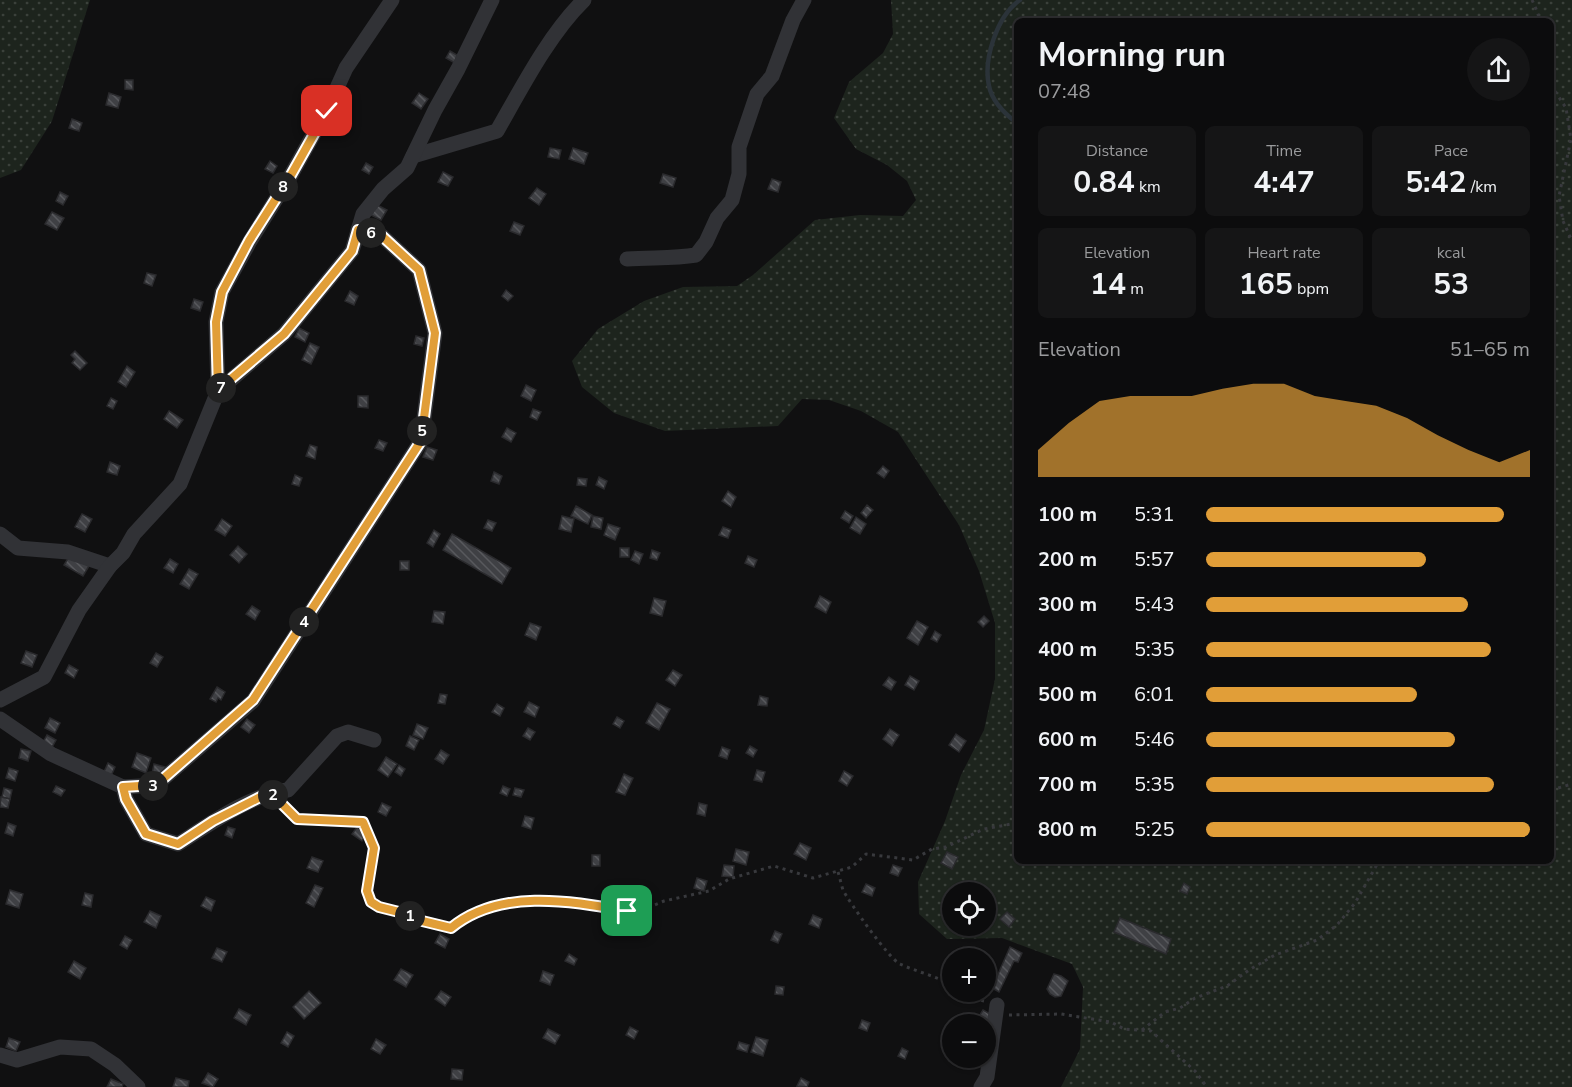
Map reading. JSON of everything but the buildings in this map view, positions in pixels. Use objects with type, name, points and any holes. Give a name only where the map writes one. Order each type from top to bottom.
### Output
[{"type":"street","points":[[0,700],[44,677],[79,610],[110,566],[123,553],[134,534],[180,484],[218,390],[216,322],[222,292],[249,241],[291,175],[327,111],[346,68],[392,0]]},
{"type":"street","points":[[218,390],[284,334],[352,251],[363,214],[383,189],[407,168],[492,0]]},
{"type":"street","points":[[413,156],[497,131],[536,63],[574,9],[584,0]]},
{"type":"street","points":[[627,259],[655,256],[678,258],[696,255],[706,242],[717,218],[732,200],[739,174],[739,147],[757,94],[772,76],[793,20],[804,0]]},
{"type":"street","points":[[0,719],[51,754],[123,787],[156,785],[253,700],[421,441],[435,333],[419,270],[382,236],[358,230]]},
{"type":"street","points":[[0,534],[18,548],[68,552],[110,566]]},
{"type":"street","points":[[123,787],[126,799],[146,834],[178,844],[213,821],[270,792],[288,790],[337,736],[348,732],[374,740]]},
{"type":"street","points":[[981,1087],[987,1077],[997,1005]]},
{"type":"street","points":[[0,1055],[17,1060],[60,1047],[91,1049],[115,1065],[138,1087]]},
{"type":"path","points":[[1532,0],[1539,18]]},
{"type":"path","points":[[1554,90],[1566,108],[1571,139],[1559,196],[1563,221],[1572,242]]},
{"type":"path","points":[[1554,789],[1572,784]]},
{"type":"path","points":[[270,792],[297,819],[363,822],[374,848],[367,891],[371,902],[379,907],[407,914],[414,919],[451,928],[464,917],[488,907],[506,903],[578,902],[627,911],[645,909],[664,900],[709,891],[729,879],[774,866],[813,878],[852,867],[866,854],[913,860],[932,849],[946,847],[984,829],[1014,824]]},
{"type":"path","points":[[1142,1030],[1165,1012],[1180,1008],[1196,998],[1227,986],[1275,955],[1317,940],[1337,925],[1355,903],[1377,864]]},
{"type":"path","points":[[838,872],[843,889],[851,903],[888,954],[899,964],[942,980]]},
{"type":"path","points":[[986,1002],[997,1005],[1004,1015],[1062,1014],[1111,1022],[1124,1029],[1151,1031],[1195,1071],[1207,1087]]},
{"type":"shaded area","points":[[0,0],[90,0],[52,121],[21,170],[0,178]]},
{"type":"shaded area","points":[[891,0],[1572,0],[1572,1087],[1061,1087],[1080,1049],[1083,987],[1072,964],[1002,938],[947,939],[944,936],[996,936],[996,882],[942,882],[942,935],[919,914],[918,882],[945,821],[961,775],[984,730],[995,679],[995,623],[979,571],[959,525],[898,432],[861,411],[829,400],[802,399],[778,426],[665,431],[614,413],[582,387],[572,361],[598,329],[644,301],[683,287],[737,286],[753,275],[815,220],[860,215],[903,216],[916,200],[907,181],[887,165],[856,149],[834,118],[849,82],[883,53],[893,34]]},
{"type":"waterway","points":[[1014,120],[996,102],[991,92],[988,63],[999,27],[1005,16],[1020,0]]},
{"type":"route","points":[[327,111],[291,175],[249,241],[222,292],[216,322],[218,390],[284,334],[352,251],[358,230],[382,236],[419,270],[435,333],[421,441],[253,700],[156,785],[123,787],[126,799],[146,834],[178,844],[213,821],[270,792],[297,819],[363,822],[374,848],[367,891],[371,902],[379,907],[407,914],[414,919],[451,928],[464,917],[488,907],[506,903],[578,902],[627,911]]}]
